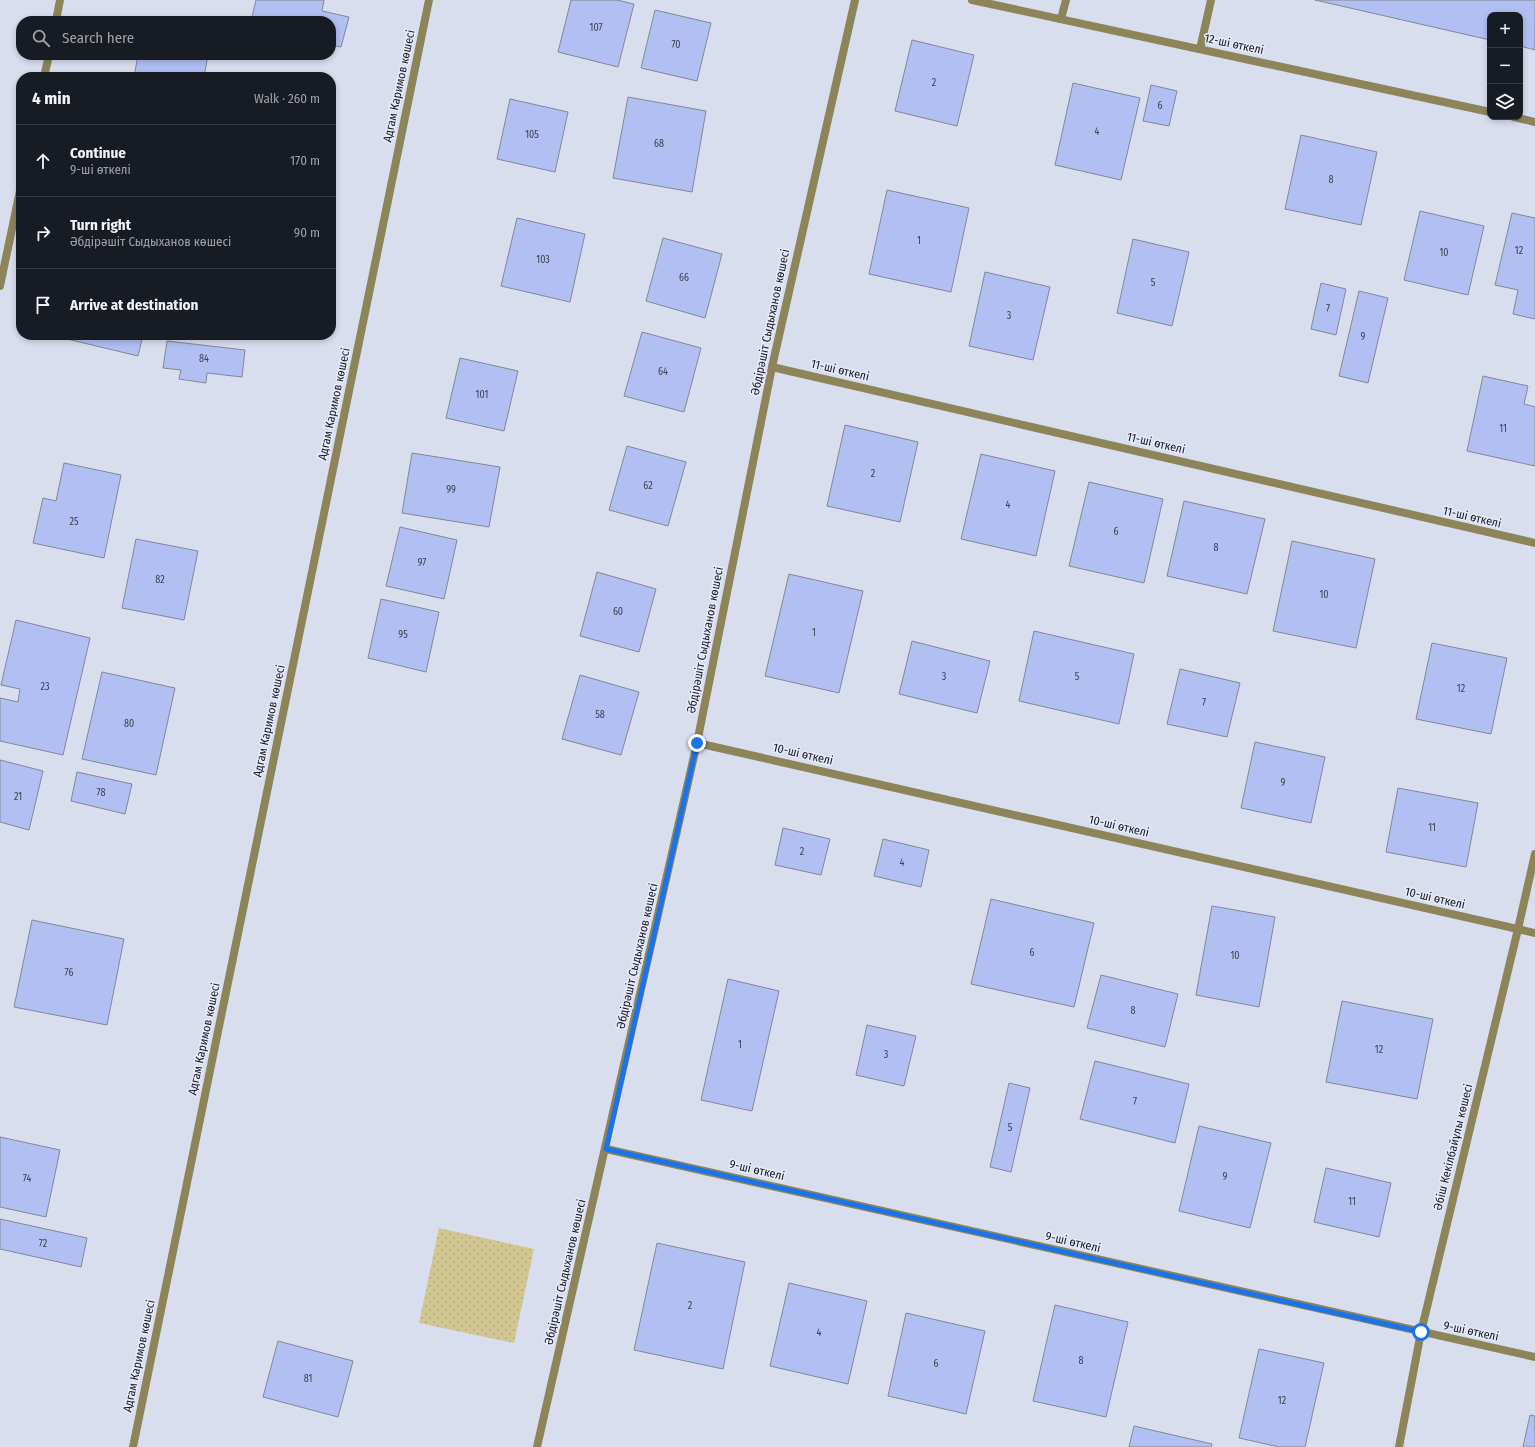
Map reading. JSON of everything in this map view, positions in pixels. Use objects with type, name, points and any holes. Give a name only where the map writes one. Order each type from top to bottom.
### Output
[{"type":"street","points":[[57,16],[60,0]]},
{"type":"street","name":"Адгам Каримов көшесі","points":[[133,1447],[429,0]]},
{"type":"street","name":"Әбдірәшіт Сыдыханов көшесі","points":[[537,1447],[606,1149],[697,743],[772,367],[855,0]]},
{"type":"street","name":"12-ші өткелі","points":[[972,0],[1487,111]]},
{"type":"street","points":[[1061,19],[1066,0]]},
{"type":"street","points":[[1200,49],[1211,0]]},
{"type":"street","points":[[45,72],[48,60]]},
{"type":"street","points":[[1523,119],[1535,122]]},
{"type":"street","points":[[0,286],[16,210]]},
{"type":"street","name":"11-ші өткелі","points":[[772,367],[1535,544]]},
{"type":"street","name":"10-ші өткелі","points":[[697,743],[1535,933]]},
{"type":"street","name":"Әбіш Кекілбайұлы көшесі","points":[[1399,1447],[1421,1332],[1535,854]]},
{"type":"street","name":"9-ші өткелі","points":[[606,1149],[1535,1357]]},
{"type":"shaded area","points":[[439,1228],[534,1249],[514,1343],[419,1323]]},
{"type":"building","points":[[256,0],[324,0],[322,11],[349,17],[341,47],[336,46],[336,16],[252,16]]},
{"type":"building","points":[[571,0],[617,0],[634,4],[618,67],[558,52]]},
{"type":"building","points":[[1315,0],[1535,0],[1535,50],[1523,47],[1523,12],[1487,12],[1487,39]]},
{"type":"building","points":[[655,10],[711,23],[697,81],[641,68]]},
{"type":"building","points":[[912,40],[974,55],[957,126],[895,111]]},
{"type":"building","points":[[137,60],[207,60],[205,72],[135,72]]},
{"type":"building","points":[[1073,83],[1140,98],[1121,180],[1055,165]]},
{"type":"building","points":[[1151,85],[1177,91],[1169,126],[1143,121]]},
{"type":"building","points":[[628,97],[706,111],[692,192],[613,178]]},
{"type":"building","points":[[510,99],[568,112],[555,172],[497,159]]},
{"type":"building","points":[[1301,135],[1377,152],[1361,225],[1285,209]]},
{"type":"building","points":[[887,190],[969,208],[951,292],[869,274]]},
{"type":"building","points":[[1420,211],[1484,226],[1468,295],[1404,280]]},
{"type":"building","points":[[1512,213],[1535,218],[1535,319],[1513,314],[1518,290],[1495,285]]},
{"type":"building","points":[[517,218],[585,234],[570,302],[501,286]]},
{"type":"building","points":[[663,238],[722,254],[705,318],[646,301]]},
{"type":"building","points":[[1133,239],[1189,252],[1172,326],[1117,313]]},
{"type":"building","points":[[985,272],[1050,287],[1033,360],[969,346]]},
{"type":"building","points":[[1321,283],[1346,289],[1336,335],[1311,329]]},
{"type":"building","points":[[1359,291],[1388,298],[1368,383],[1339,376]]},
{"type":"building","points":[[642,332],[701,348],[684,412],[624,396]]},
{"type":"building","points":[[71,340],[142,340],[138,356]]},
{"type":"building","points":[[167,341],[245,350],[242,377],[207,373],[206,383],[179,379],[181,370],[163,368]]},
{"type":"building","points":[[460,358],[518,371],[504,431],[446,418]]},
{"type":"building","points":[[1483,376],[1528,386],[1524,404],[1535,407],[1535,466],[1467,451]]},
{"type":"building","points":[[845,425],[918,442],[900,522],[827,506]]},
{"type":"building","points":[[627,446],[686,462],[668,526],[609,510]]},
{"type":"building","points":[[412,453],[500,467],[489,527],[402,513]]},
{"type":"building","points":[[981,454],[1055,471],[1036,556],[961,539]]},
{"type":"building","points":[[64,463],[121,475],[104,558],[33,543],[43,498],[56,501]]},
{"type":"building","points":[[1089,482],[1163,499],[1144,583],[1069,566]]},
{"type":"building","points":[[1184,501],[1265,519],[1247,594],[1167,576]]},
{"type":"building","points":[[400,527],[457,540],[444,599],[386,586]]},
{"type":"building","points":[[136,539],[198,551],[184,620],[122,608]]},
{"type":"building","points":[[1292,541],[1375,559],[1356,648],[1273,631]]},
{"type":"building","points":[[597,572],[656,589],[639,652],[580,636]]},
{"type":"building","points":[[789,574],[863,591],[839,693],[765,676]]},
{"type":"building","points":[[381,599],[439,612],[426,672],[368,658]]},
{"type":"building","points":[[16,620],[90,638],[63,755],[0,741],[0,698],[18,702],[20,689],[1,685]]},
{"type":"building","points":[[1034,631],[1134,654],[1119,724],[1019,701]]},
{"type":"building","points":[[912,641],[990,661],[977,713],[899,694]]},
{"type":"building","points":[[1432,643],[1507,658],[1491,734],[1416,719]]},
{"type":"building","points":[[1180,669],[1240,683],[1227,737],[1167,724]]},
{"type":"building","points":[[102,672],[175,688],[156,775],[82,759]]},
{"type":"building","points":[[580,675],[639,692],[621,755],[562,739]]},
{"type":"building","points":[[1255,742],[1325,757],[1311,823],[1241,808]]},
{"type":"building","points":[[0,760],[43,771],[29,830],[0,822]]},
{"type":"building","points":[[77,772],[132,784],[125,814],[71,801]]},
{"type":"building","points":[[1398,788],[1478,803],[1466,867],[1386,852]]},
{"type":"building","points":[[783,828],[830,839],[821,875],[775,865]]},
{"type":"building","points":[[883,839],[929,850],[921,887],[874,876]]},
{"type":"building","points":[[991,899],[1094,923],[1074,1007],[971,984]]},
{"type":"building","points":[[1212,906],[1275,917],[1259,1007],[1196,995]]},
{"type":"building","points":[[32,920],[124,939],[107,1025],[14,1007]]},
{"type":"building","points":[[1101,975],[1178,994],[1165,1047],[1087,1028]]},
{"type":"building","points":[[728,979],[779,991],[752,1111],[701,1100]]},
{"type":"building","points":[[1342,1001],[1433,1019],[1417,1099],[1326,1082]]},
{"type":"building","points":[[867,1025],[916,1036],[904,1086],[856,1075]]},
{"type":"building","points":[[1095,1061],[1189,1084],[1175,1143],[1080,1119]]},
{"type":"building","points":[[1009,1083],[1030,1088],[1011,1172],[990,1167]]},
{"type":"building","points":[[1199,1126],[1271,1143],[1250,1228],[1179,1211]]},
{"type":"building","points":[[0,1137],[60,1150],[46,1217],[0,1207]]},
{"type":"building","points":[[1326,1168],[1391,1183],[1379,1237],[1314,1222]]},
{"type":"building","points":[[0,1219],[87,1238],[81,1267],[0,1249]]},
{"type":"building","points":[[657,1243],[745,1262],[723,1369],[634,1350]]},
{"type":"building","points":[[789,1283],[867,1301],[848,1384],[770,1366]]},
{"type":"building","points":[[1055,1305],[1128,1322],[1106,1417],[1033,1401]]},
{"type":"building","points":[[906,1313],[985,1331],[966,1414],[888,1396]]},
{"type":"building","points":[[278,1341],[353,1361],[338,1417],[263,1397]]},
{"type":"building","points":[[1259,1349],[1324,1363],[1305,1447],[1279,1447],[1239,1438]]},
{"type":"building","points":[[1530,1415],[1535,1416],[1535,1447],[1523,1447]]},
{"type":"building","points":[[1134,1426],[1212,1444],[1211,1447],[1129,1447]]},
{"type":"route","points":[[697,743],[606,1149],[1421,1332]]}]
